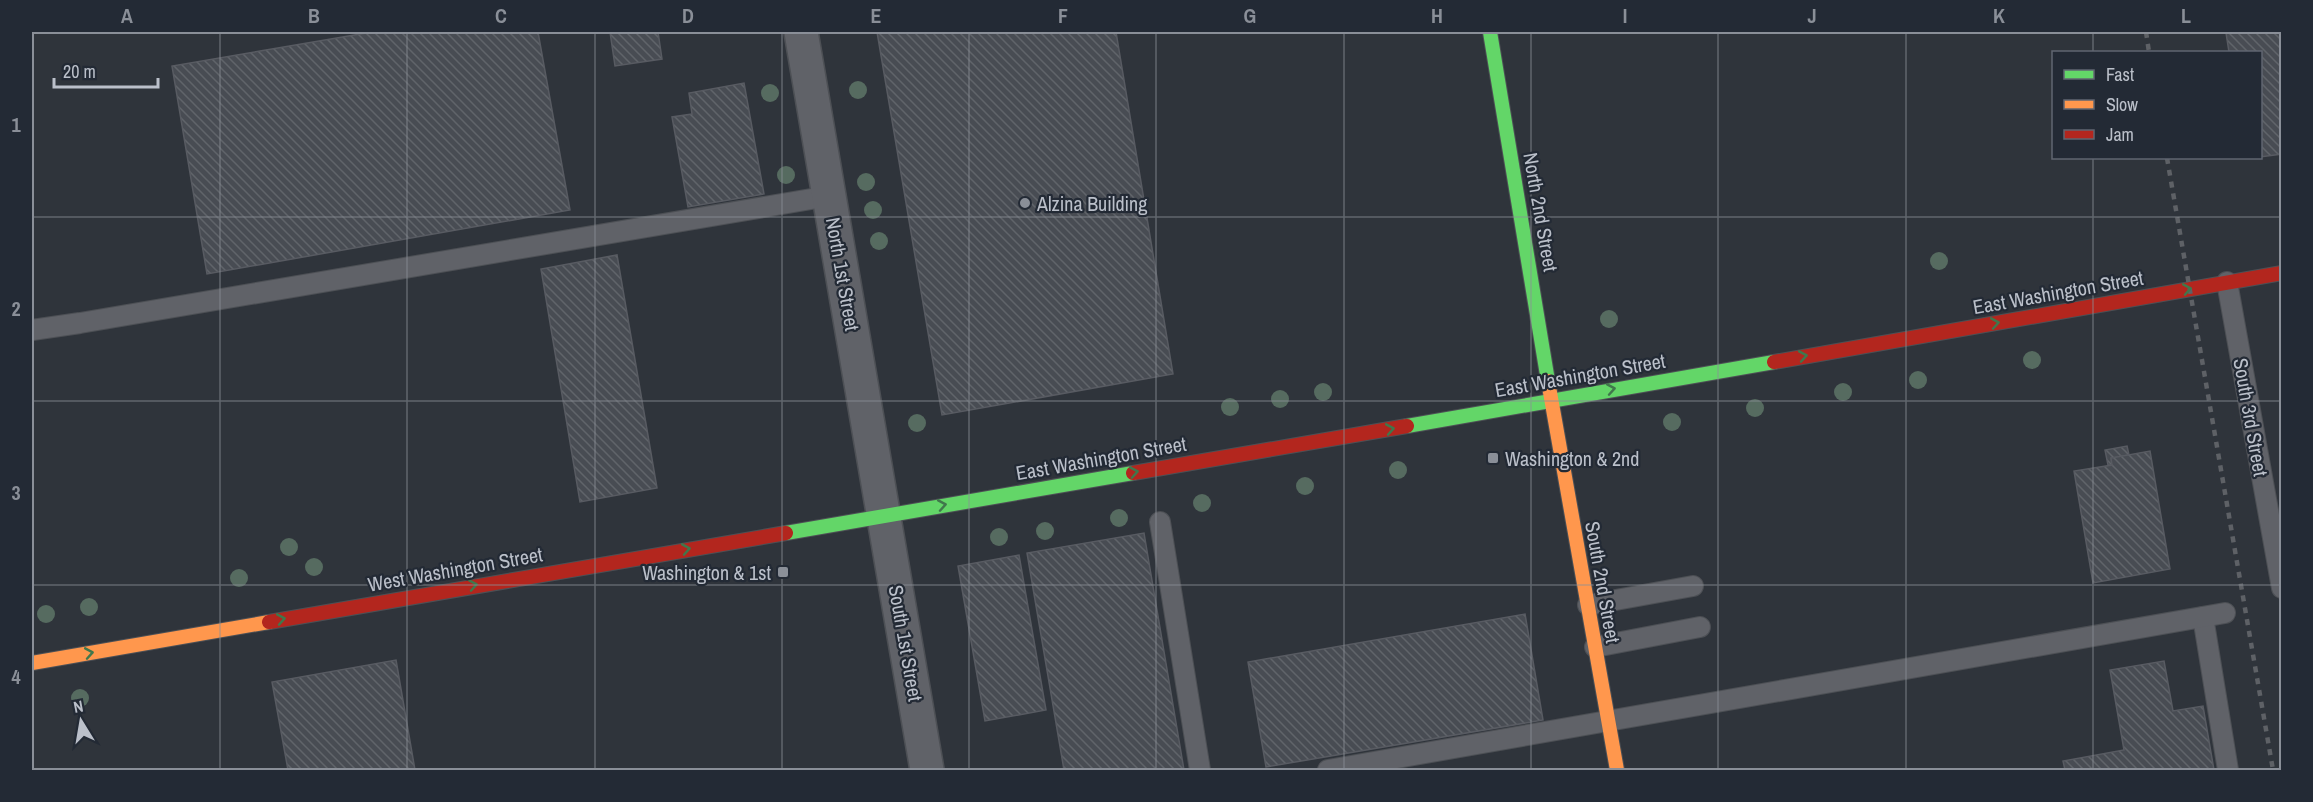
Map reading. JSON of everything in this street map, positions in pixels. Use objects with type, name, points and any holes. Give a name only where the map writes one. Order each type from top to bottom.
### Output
[{"type":"street","name":"North 1st Street","points":[[801,32],[885,515]]},
{"type":"street","name":"North 2nd Street","points":[[1490,32],[1553,400]]},
{"type":"street","name":"East Washington Street","points":[[885,515],[2282,273]]},
{"type":"street","name":"South 2nd Street","points":[[1553,400],[1617,771]]},
{"type":"street","name":"West Washington Street","points":[[32,663],[885,515]]},
{"type":"street","name":"South 1st Street","points":[[885,515],[927,771]]},
{"type":"lane","points":[[32,330],[830,196]]},
{"type":"lane","name":"South 3rd Street","points":[[2227,282],[2275,511],[2282,588]]},
{"type":"lane","points":[[1160,522],[1200,771]]},
{"type":"lane","points":[[1587,605],[1693,586]]},
{"type":"lane","points":[[1328,771],[2225,614]]},
{"type":"lane","points":[[2203,617],[2228,771]]},
{"type":"lane","points":[[1595,647],[1700,627]]},
{"type":"building","points":[[372,32],[538,32],[570,210],[207,274],[172,66]]},
{"type":"building","points":[[610,32],[658,32],[662,59],[615,66]]},
{"type":"building","name":"Alzina Building","points":[[877,32],[1116,32],[1173,374],[942,415]]},
{"type":"building","points":[[2224,32],[2282,32],[2282,154],[2262,157],[2262,51],[2229,51]]},
{"type":"building","points":[[744,83],[764,194],[688,207],[672,117],[692,114],[689,93]]},
{"type":"building","points":[[617,255],[657,488],[580,502],[541,269]]},
{"type":"building","points":[[2127,446],[2129,455],[2111,458],[2112,465],[2108,465],[2105,450]]},
{"type":"building","points":[[2150,451],[2170,569],[2093,583],[2074,471],[2112,465],[2111,458]]},
{"type":"building","points":[[1144,533],[1184,770],[1064,770],[1027,553]]},
{"type":"building","points":[[1019,555],[1046,710],[985,721],[958,566]]},
{"type":"building","points":[[1525,614],[1543,720],[1266,767],[1248,662]]},
{"type":"building","points":[[396,660],[415,770],[288,770],[272,682]]},
{"type":"building","points":[[2164,661],[2173,711],[2203,706],[2214,770],[2065,770],[2063,761],[2124,750],[2110,670]]},
{"type":"railway","points":[[2146,32],[2149,51]]},
{"type":"railway","points":[[2167,159],[2273,770]]},
{"type":"traffic: fast","points":[[1490,32],[1548,381]]},
{"type":"traffic: fast","points":[[1407,426],[1774,362]]},
{"type":"traffic: fast","points":[[786,533],[1133,473]]},
{"type":"traffic: slow","points":[[1548,381],[1617,770]]},
{"type":"traffic: slow","points":[[32,663],[269,622]]},
{"type":"traffic: jam","points":[[1774,362],[2282,273]]},
{"type":"traffic: jam","points":[[1133,473],[1407,426]]},
{"type":"traffic: jam","points":[[269,622],[786,533]]},
{"type":"place","name":"Alzina Building","points":[[1025,203]]},
{"type":"place","name":"Washington & 2nd","points":[[1493,458]]},
{"type":"place","name":"Washington & 1st","points":[[783,572]]}]
